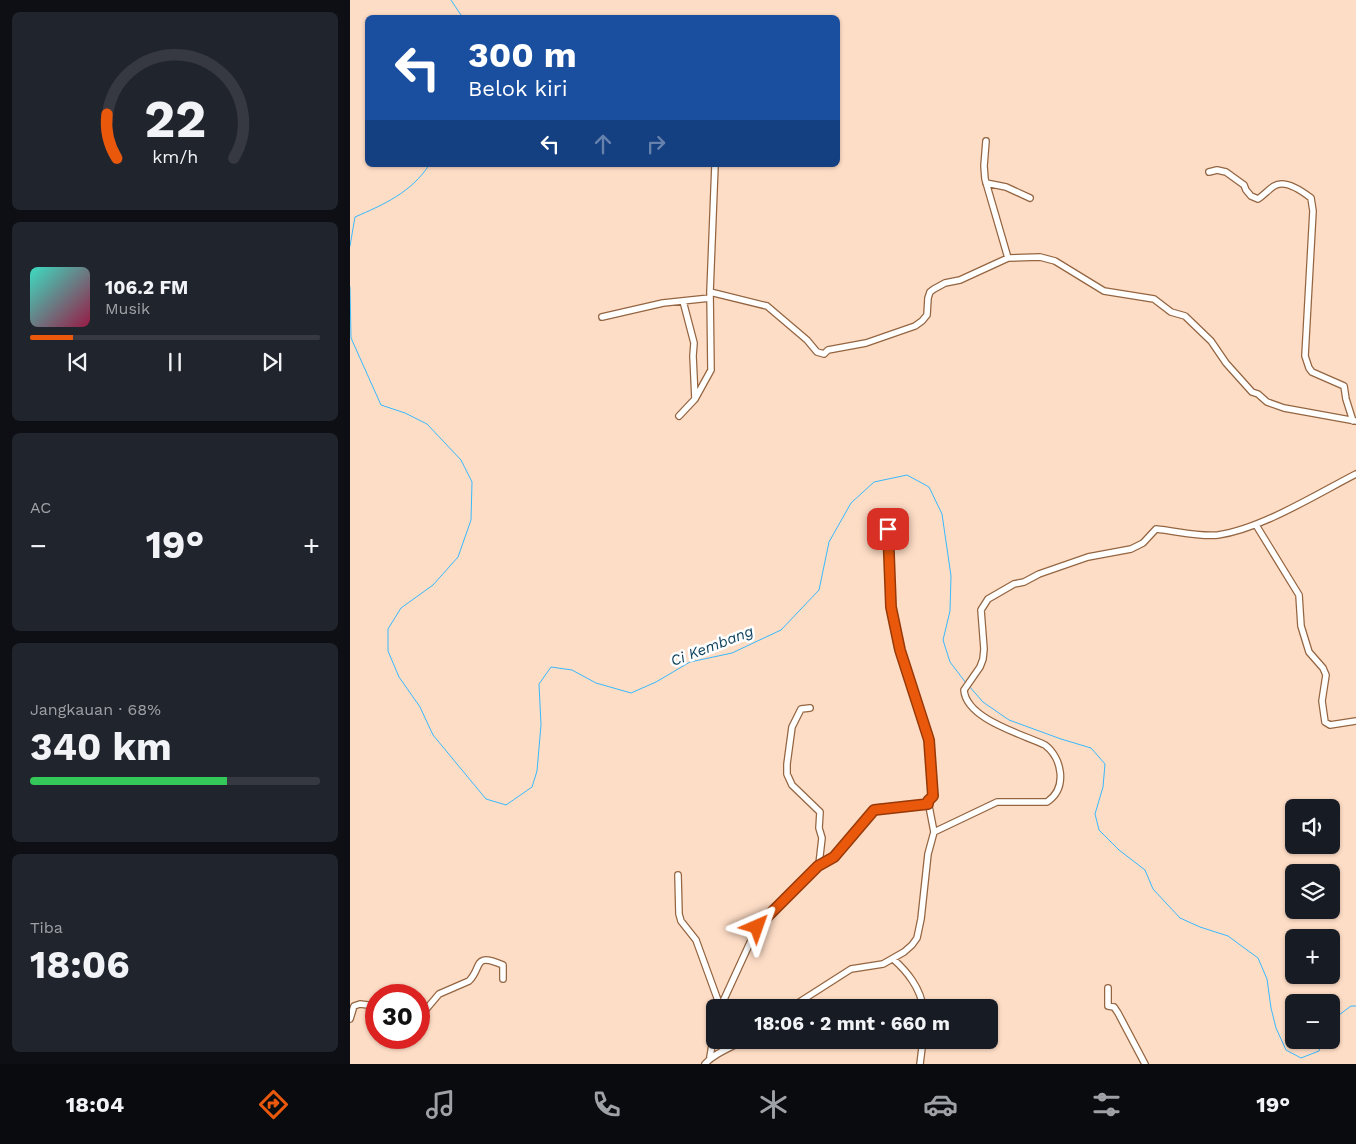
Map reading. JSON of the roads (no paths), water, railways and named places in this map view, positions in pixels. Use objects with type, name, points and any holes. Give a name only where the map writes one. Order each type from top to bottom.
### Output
[{"type":"street","points":[[986,141],[984,172],[986,183],[1008,258]]},
{"type":"street","points":[[679,416],[696,399],[711,370],[710,295],[715,167]]},
{"type":"street","points":[[1209,172],[1218,170],[1226,172],[1244,185],[1251,196],[1258,198],[1272,188],[1282,184],[1300,190],[1310,198],[1313,211],[1306,356],[1312,372],[1344,386],[1346,399],[1354,421]]},
{"type":"street","points":[[986,183],[1006,187],[1030,198]]},
{"type":"street","points":[[602,318],[656,304],[710,295],[767,306],[808,340],[817,352],[824,354],[828,350],[866,343],[915,326],[926,315],[928,298],[934,288],[945,283],[960,280],[1008,258],[1040,257],[1051,259],[1104,291],[1156,300],[1171,312],[1186,316],[1202,331],[1252,392],[1258,394],[1267,402],[1284,408],[1354,421]]},
{"type":"street","points":[[683,301],[694,343],[696,399]]},
{"type":"street","points":[[934,832],[997,802],[1047,802],[1054,797],[1059,786],[1060,767],[1052,751],[1045,745],[978,714],[967,703],[964,690],[975,675],[983,659],[981,615],[983,606],[988,599],[1014,584],[1024,582],[1039,574],[1088,557],[1131,549],[1143,543],[1156,530],[1218,535],[1256,525],[1356,474]]},
{"type":"street","points":[[804,999],[851,969],[878,966],[904,952],[917,938],[921,919],[928,854],[934,832],[928,804],[928,801],[933,796],[930,743],[900,650],[891,607],[888,513]]},
{"type":"street","points":[[1256,525],[1299,595],[1301,626],[1309,652],[1323,668],[1326,675],[1322,701],[1325,722],[1330,725],[1356,722]]},
{"type":"street","points":[[810,708],[800,710],[792,727],[786,769],[792,785],[820,812],[819,828],[822,838],[820,864]]},
{"type":"street","points":[[724,999],[757,927],[820,864],[834,857],[874,810],[928,804]]},
{"type":"street","points":[[678,875],[679,914],[681,921],[696,940],[717,999]]},
{"type":"street","points":[[893,959],[916,987],[921,999]]},
{"type":"street","points":[[430,1005],[439,994],[469,981],[478,963],[482,960],[502,965],[503,979]]},
{"type":"street","points":[[1108,988],[1108,1006],[1114,1007],[1118,1013],[1145,1064]]},
{"type":"street","points":[[350,1019],[354,1006],[365,1005]]},
{"type":"street","points":[[705,1064],[710,1057],[711,1049]]},
{"type":"street","points":[[710,1057],[729,1049]]},
{"type":"street","points":[[920,1064],[922,1049]]},
{"type":"waterway","name":"Ci Kembang","points":[[451,0],[461,15]]},
{"type":"waterway","name":"Ci Kembang","points":[[350,246],[355,217],[396,197],[414,183],[427,167]]},
{"type":"waterway","name":"Ci Kembang","points":[[350,287],[351,338],[381,405],[405,413],[427,424],[461,460],[472,482],[471,520],[458,557],[433,585],[401,608],[388,629],[388,651],[399,677],[420,707],[433,735],[486,799],[506,805],[532,787],[537,771],[541,725],[539,684],[551,667],[572,670],[596,683],[631,693],[656,682],[690,662],[732,653],[781,630],[819,590],[829,542],[851,503],[874,482],[907,475],[929,487],[942,514],[951,576],[950,611],[943,640],[950,662],[966,683]]},
{"type":"waterway","name":"Ci Kembang","points":[[969,686],[983,702],[1009,720],[1091,748],[1105,764],[1103,787],[1095,814],[1099,830],[1119,850],[1145,870],[1153,889],[1180,918],[1228,936],[1258,958],[1267,979],[1276,1028],[1285,1048]]},
{"type":"waterway","name":"Ci Kembang","points":[[1340,1014],[1351,1006],[1356,1006]]},
{"type":"waterway","name":"Ci Kembang","points":[[1286,1049],[1301,1058],[1319,1051],[1320,1049]]}]
